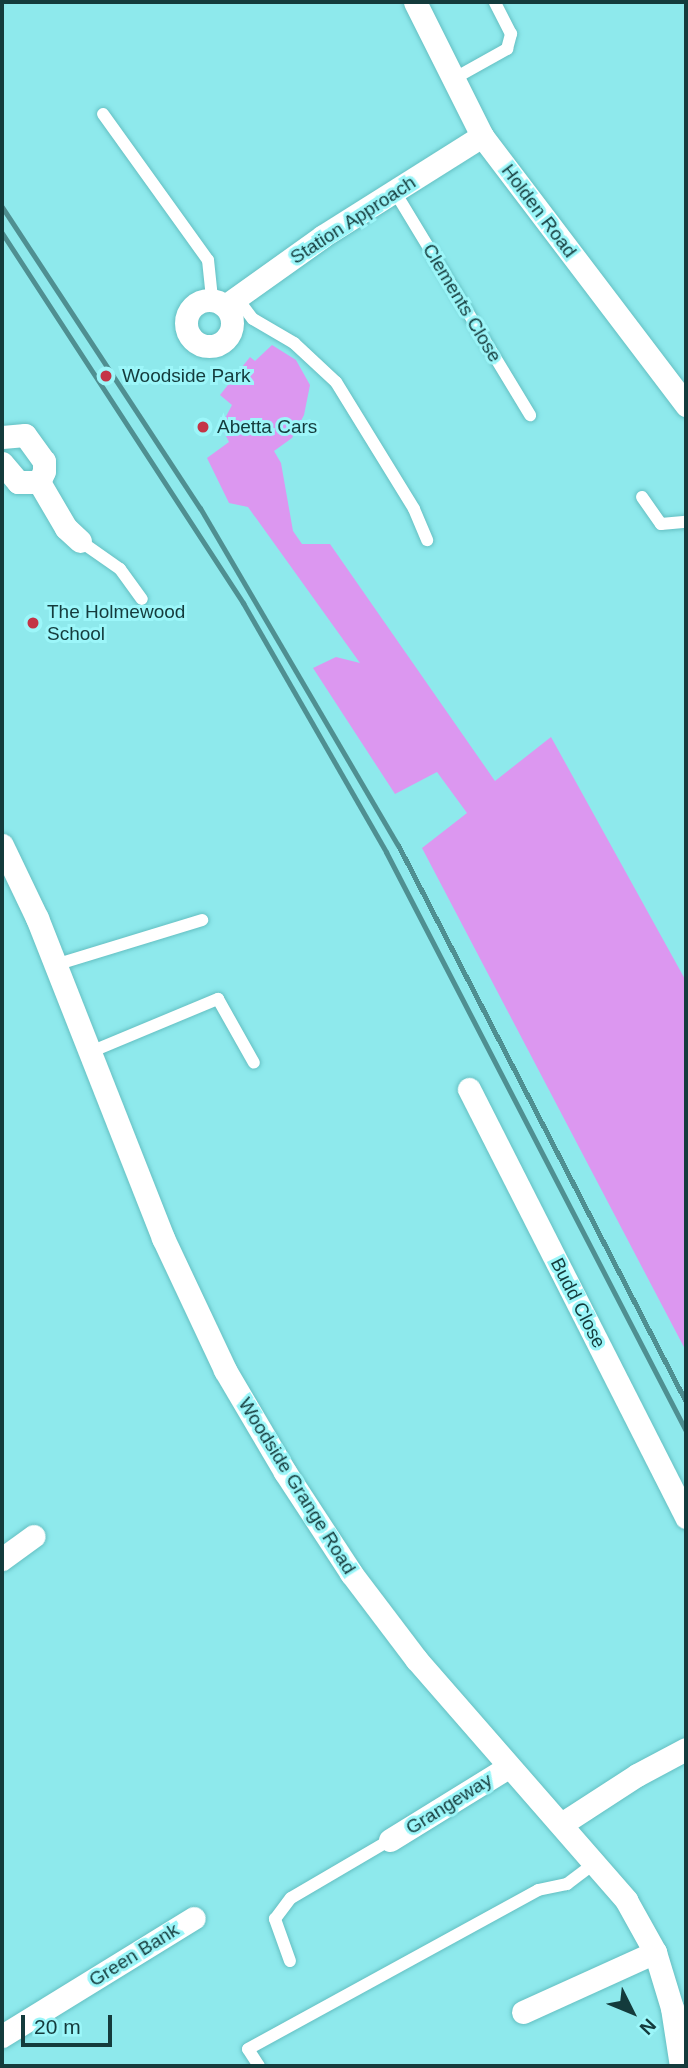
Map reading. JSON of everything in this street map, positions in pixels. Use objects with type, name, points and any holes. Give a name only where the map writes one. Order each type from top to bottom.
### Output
[{"type":"street","name":"Holden Road","points":[[415,2],[482,136],[683,396]]},
{"type":"street","name":"Station Approach","points":[[225,301],[482,136]]},
{"type":"street","points":[[2,437],[25,435],[44,461],[39,482],[66,528],[80,541]]},
{"type":"street","points":[[2,463],[18,482],[39,482]]},
{"type":"street","name":"Woodside Grange Road","points":[[2,845],[55,965],[163,1238],[225,1370],[285,1472],[408,1648],[508,1767],[563,1823],[626,1900],[655,1952],[672,2008],[682,2065]]},
{"type":"street","name":"Budd Close","points":[[469,1089],[686,1517]]},
{"type":"street","points":[[2,1559],[34,1536]]},
{"type":"street","points":[[563,1823],[636,1775],[686,1749]]},
{"type":"street","name":"Grangeway","points":[[390,1840],[508,1767]]},
{"type":"street","name":"Green Bank","points":[[2,2036],[194,1918]]},
{"type":"street","points":[[523,2012],[655,1952]]},
{"type":"lane","points":[[455,78],[506,49],[511,34],[495,2]]},
{"type":"lane","points":[[103,114],[208,260],[225,301],[294,342],[336,382],[414,509],[427,540]]},
{"type":"lane","name":"Clements Close","points":[[395,192],[530,415]]},
{"type":"lane","points":[[642,497],[661,524],[686,522]]},
{"type":"lane","points":[[80,541],[120,569],[142,599]]},
{"type":"lane","points":[[55,965],[202,920]]},
{"type":"lane","points":[[88,1053],[218,999],[254,1063]]},
{"type":"lane","points":[[290,1961],[275,1919],[291,1898],[390,1840]]},
{"type":"lane","points":[[259,2066],[247,2049],[538,1891],[567,1884],[595,1863]]},
{"type":"shaded area","points":[[272,345],[296,360],[310,385],[304,415],[292,438],[274,451],[281,463],[293,531],[302,544],[330,544],[495,781],[551,737],[686,981],[686,1351],[422,848],[467,813],[437,772],[395,794],[313,668],[336,657],[360,663],[248,507],[229,503],[207,458],[229,442],[221,426],[232,405],[220,395],[250,357],[255,361]]},
{"type":"railway","points":[[2,207],[200,508],[398,845],[686,1402]]},
{"type":"railway","points":[[2,233],[243,603],[386,852],[686,1431]]},
{"type":"place","name":"Woodside Park","points":[[106,376]]},
{"type":"place","name":"Abetta Cars","points":[[203,427]]},
{"type":"place","name":"The Holmewood School","points":[[33,623]]}]
